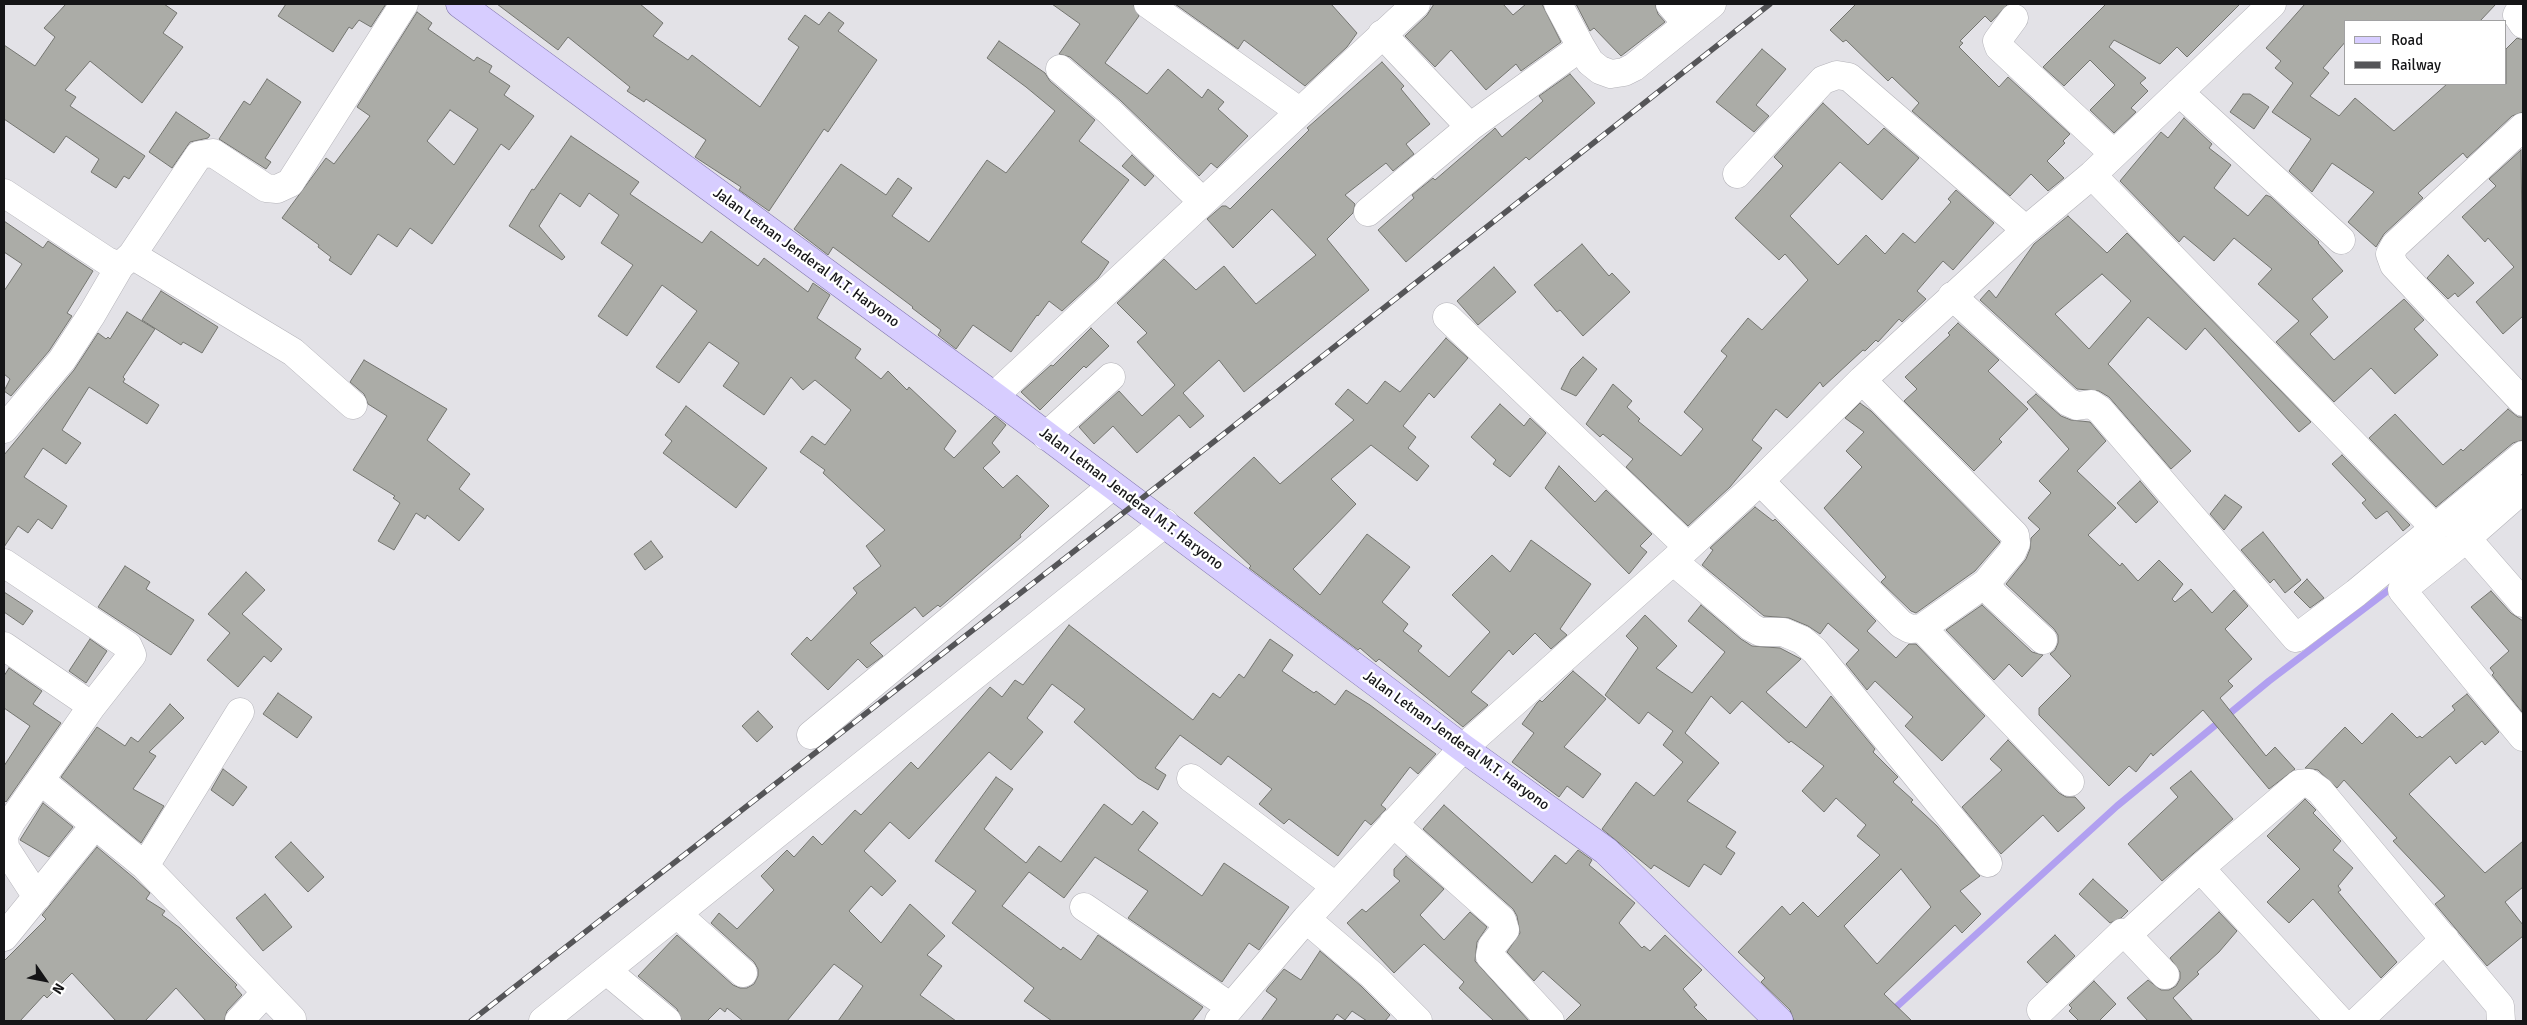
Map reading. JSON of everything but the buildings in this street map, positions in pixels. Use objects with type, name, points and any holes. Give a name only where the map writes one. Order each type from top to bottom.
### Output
[{"type":"main road","name":"Jalan Letnan Jenderal M.T. Haryono","points":[[460,4],[994,396],[1464,748],[1606,851],[1779,1021]]},
{"type":"street","points":[[4,429],[62,360],[126,261],[199,155],[213,153],[266,188],[277,189],[290,183],[404,4]]},
{"type":"street","points":[[1148,4],[1298,111]]},
{"type":"street","points":[[994,396],[1298,111],[1416,4]]},
{"type":"street","points":[[1558,4],[1580,47],[1590,62],[1600,70],[1611,74],[1634,67],[1679,14],[1712,4]]},
{"type":"street","points":[[1084,907],[1225,1014],[1306,919],[1464,748],[1760,481],[1862,380],[1952,296],[2026,230],[2092,175],[2272,4]]},
{"type":"street","points":[[2523,5],[2517,15],[2523,24]]},
{"type":"street","points":[[2014,18],[1997,41],[1999,47],[2114,154]]},
{"type":"street","points":[[1382,34],[1470,127]]},
{"type":"street","points":[[1368,212],[1470,127],[1580,47]]},
{"type":"street","points":[[1060,69],[1110,112],[1202,201]]},
{"type":"street","points":[[1737,174],[1823,80],[1837,75],[1850,77],[2026,230]]},
{"type":"street","points":[[2179,92],[2341,240]]},
{"type":"street","points":[[2523,127],[2395,245],[2390,254],[2394,265],[2523,402]]},
{"type":"street","points":[[2092,175],[2453,528],[2523,603]]},
{"type":"street","points":[[4,193],[107,261],[126,261],[293,352],[353,405]]},
{"type":"street","points":[[1952,296],[2072,405],[2091,404],[2100,410],[2296,638],[2356,594],[2453,528],[2523,489]]},
{"type":"street","points":[[1447,317],[1751,627],[1760,632],[1782,632],[1802,640],[1815,651],[1988,863]]},
{"type":"street","points":[[1046,436],[1110,377]]},
{"type":"street","points":[[1760,481],[1901,624],[1910,629],[1922,628],[1986,583],[2012,552],[2016,543],[2015,534],[1862,380]]},
{"type":"street","points":[[2523,455],[2453,528],[2402,590],[2523,736]]},
{"type":"street","points":[[811,735],[1112,486]]},
{"type":"street","points":[[543,1021],[1165,523]]},
{"type":"street","points":[[4,563],[128,646],[132,655],[92,706],[4,835],[5,848],[37,897]]},
{"type":"street","points":[[1986,583],[1994,595],[2043,640]]},
{"type":"street","points":[[1922,628],[2070,782]]},
{"type":"street","points":[[4,646],[92,706]]},
{"type":"street","points":[[145,866],[240,712]]},
{"type":"street","points":[[1191,778],[1336,886]]},
{"type":"street","points":[[40,780],[145,866],[292,1019]]},
{"type":"street","points":[[2127,935],[2200,868],[2289,791],[2299,784],[2309,784],[2320,791],[2445,938],[2500,1006],[2501,1021]]},
{"type":"street","points":[[1393,823],[1502,920],[1504,930],[1492,946],[1490,956],[1550,1021]]},
{"type":"street","points":[[4,937],[95,825]]},
{"type":"street","points":[[2200,868],[2340,1021]]},
{"type":"street","points":[[677,914],[743,973]]},
{"type":"street","points":[[1306,919],[1372,974],[1418,1021]]},
{"type":"street","points":[[2042,1010],[2122,933],[2127,935],[2165,975]]},
{"type":"street","points":[[2358,1021],[2445,938]]},
{"type":"street","points":[[606,970],[667,1021]]},
{"type":"street","points":[[239,1021],[266,992]]},
{"type":"waterway","points":[[1881,1021],[2117,806],[2269,681],[2394,586]]},
{"type":"railway","points":[[471,1021],[1136,503],[1770,4]]}]
